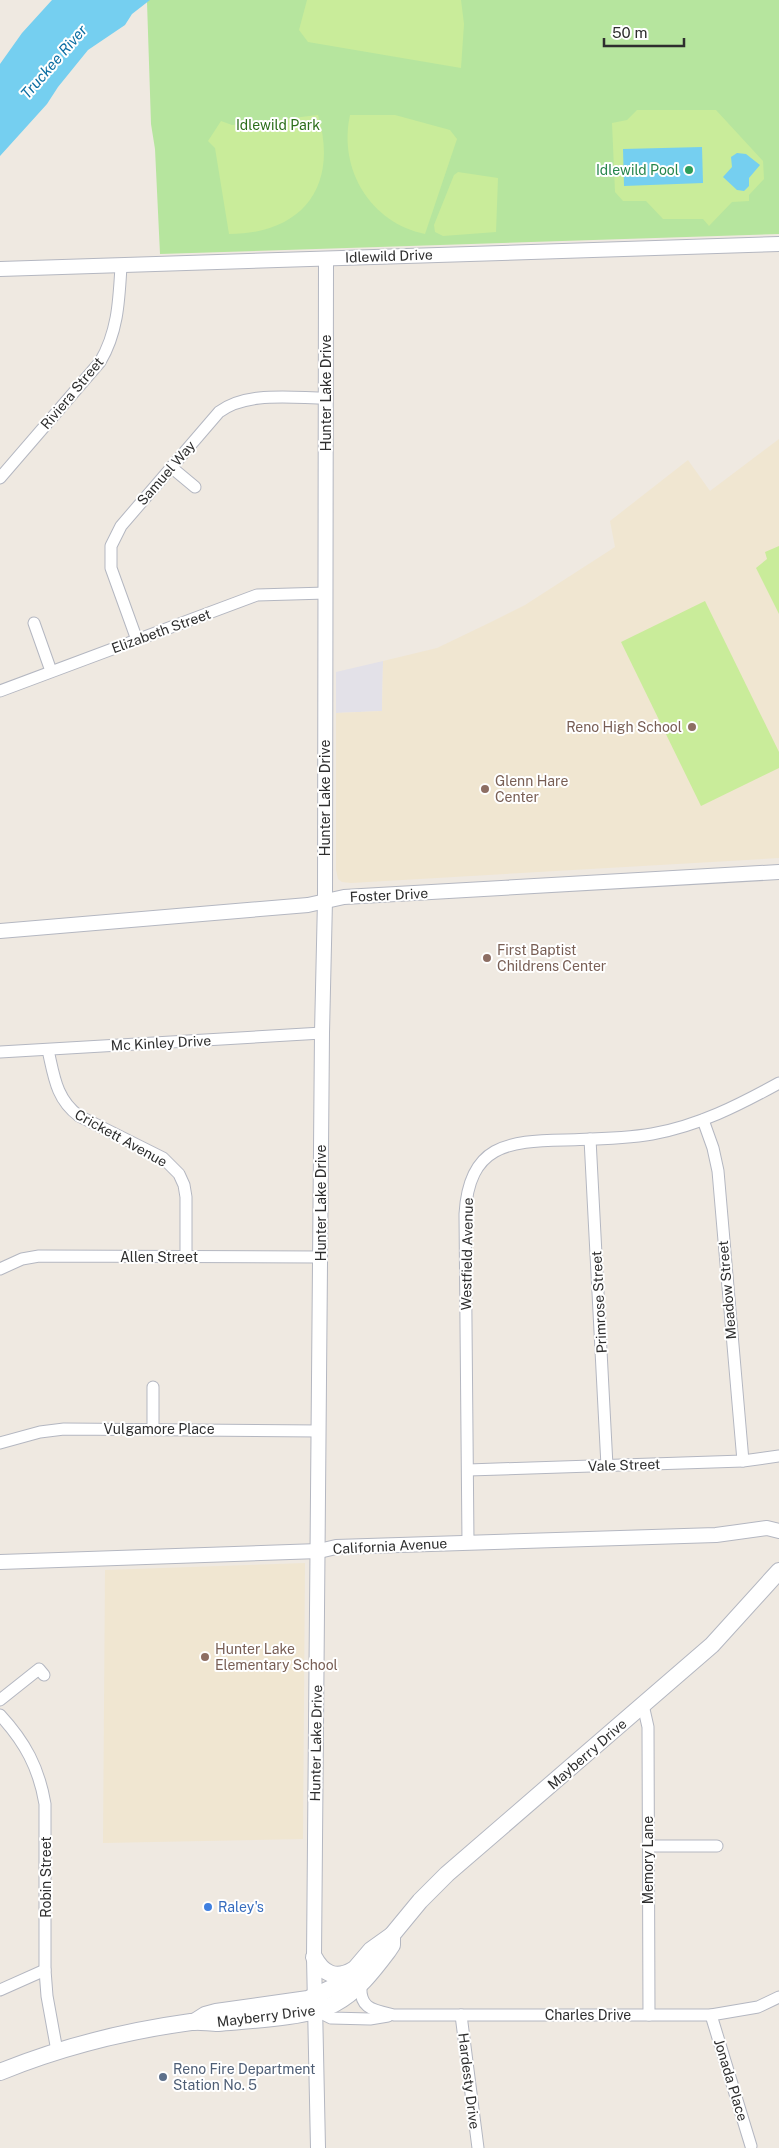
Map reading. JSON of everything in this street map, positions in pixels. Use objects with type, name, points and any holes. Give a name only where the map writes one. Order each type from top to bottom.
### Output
[{"type":"main road","name":"Mayberry Drive","points":[[0,2072],[57,2051],[111,2038],[194,2022],[216,2023],[315,2003],[338,1985],[358,1976],[388,1951],[392,1945],[392,1935],[420,1901],[447,1874],[712,1645],[779,1571]]},
{"type":"main road","points":[[314,1957],[320,1968],[328,1973],[358,1976]]},
{"type":"street","name":"Idlewild Drive","points":[[0,269],[779,244]]},
{"type":"street","name":"Hunter Lake Drive","points":[[318,2148],[314,1957],[322,1033],[325,900],[326,259]]},
{"type":"street","name":"Riviera Street","points":[[0,478],[100,362],[108,350],[117,320],[121,266]]},
{"type":"street","name":"Samuel Way","points":[[137,640],[111,568],[111,546],[121,526],[219,412],[228,405],[250,399],[326,398]]},
{"type":"street","points":[[171,467],[195,487]]},
{"type":"street","name":"Elizabeth Street","points":[[0,691],[257,595],[326,593]]},
{"type":"street","points":[[34,623],[52,671]]},
{"type":"street","name":"Foster Drive","points":[[0,931],[308,905],[325,900],[779,872]]},
{"type":"street","name":"Mc Kinley Drive","points":[[0,1052],[322,1033]]},
{"type":"street","name":"Crickett Avenue","points":[[48,1050],[57,1090],[70,1110],[163,1158],[179,1174],[184,1185],[186,1197],[186,1257]]},
{"type":"street","name":"Westfield Avenue","points":[[468,1543],[465,1214],[469,1184],[483,1161],[505,1146],[531,1141],[654,1134],[703,1120],[779,1083]]},
{"type":"street","name":"Meadow Street","points":[[703,1120],[717,1166],[743,1461]]},
{"type":"street","name":"Primrose Street","points":[[590,1139],[607,1466]]},
{"type":"street","name":"Allen Street","points":[[0,1270],[22,1259],[39,1256],[320,1257]]},
{"type":"street","points":[[153,1387],[153,1429]]},
{"type":"street","name":"Vulgamore Place","points":[[0,1443],[40,1432],[64,1429],[319,1431]]},
{"type":"street","name":"Vale Street","points":[[468,1470],[743,1461],[779,1456]]},
{"type":"street","name":"California Avenue","points":[[0,1562],[319,1551],[336,1547],[716,1534],[767,1528],[779,1531]]},
{"type":"street","points":[[0,1700],[39,1669],[44,1675]]},
{"type":"street","name":"Memory Lane","points":[[643,1706],[648,1727],[648,2015]]},
{"type":"street","name":"Robin Street","points":[[0,1715],[28,1749],[42,1786],[45,1804],[45,1970],[47,1996],[57,2051]]},
{"type":"street","points":[[648,1846],[717,1846]]},
{"type":"street","points":[[0,1990],[45,1970]]},
{"type":"street","name":"Charles Drive","points":[[358,1976],[361,1998],[369,2008],[394,2015]]},
{"type":"street","name":"Charles Drive","points":[[315,2003],[331,2018],[338,2019],[377,2018],[394,2015],[711,2015],[758,2008],[779,1997]]},
{"type":"street","name":"Hardesty Drive","points":[[461,2015],[478,2148]]},
{"type":"street","name":"Jonada Place","points":[[711,2015],[751,2146]]},
{"type":"shaded area","points":[[779,439],[779,858],[351,883],[342,882],[338,879],[336,870],[336,713],[382,711],[383,661],[437,648],[489,623],[525,605],[615,547],[610,521],[688,460],[710,491]]},
{"type":"shaded area","points":[[383,661],[382,711],[336,713],[336,672]]},
{"type":"shaded area","name":"Hunter Lake Elementary School","points":[[305,1563],[303,1839],[103,1843],[105,1570]]},
{"type":"green space","name":"Idlewild Park","points":[[149,0],[779,0],[779,234],[160,254],[155,149],[151,124],[147,2]]},
{"type":"green space","points":[[307,0],[461,0],[464,24],[461,68],[308,42],[299,30]]},
{"type":"green space","name":"Idlewild Pool","points":[[637,110],[716,110],[763,161],[764,179],[749,195],[749,201],[732,202],[709,226],[703,219],[663,219],[646,201],[623,201],[615,192],[612,123],[627,120]]},
{"type":"green space","points":[[318,115],[323,140],[323,164],[319,184],[309,201],[295,215],[277,225],[255,232],[229,234],[215,148],[208,141],[221,121],[232,125]]},
{"type":"green space","points":[[350,115],[395,115],[450,130],[457,139],[425,234],[406,228],[389,218],[374,206],[363,191],[354,174],[349,155]]},
{"type":"green space","points":[[458,172],[498,178],[496,232],[443,236],[435,232],[434,225],[454,175]]},
{"type":"green space","points":[[779,546],[779,614],[756,568],[767,559],[765,552]]},
{"type":"green space","points":[[705,601],[779,752],[779,768],[701,806],[621,642]]},
{"type":"water","name":"Truckee River","points":[[52,0],[150,0],[132,14],[125,25],[88,50],[58,87],[47,104],[0,156],[0,64],[22,33]]},
{"type":"water","points":[[702,147],[703,183],[624,186],[623,149]]},
{"type":"water","points":[[737,153],[746,154],[760,165],[749,178],[749,186],[744,191],[737,190],[723,177],[732,167],[731,157]]},
{"type":"place","name":"Idlewild Pool","points":[[689,170]]},
{"type":"place","name":"Reno High School","points":[[692,727]]},
{"type":"place","name":"Glenn Hare Center","points":[[485,789]]},
{"type":"place","name":"First Baptist Childrens Center","points":[[487,958]]},
{"type":"place","name":"Hunter Lake Elementary School","points":[[205,1657]]},
{"type":"place","name":"Raley's","points":[[208,1907]]},
{"type":"place","name":"Reno Fire Department Station No. 5","points":[[163,2077]]}]
